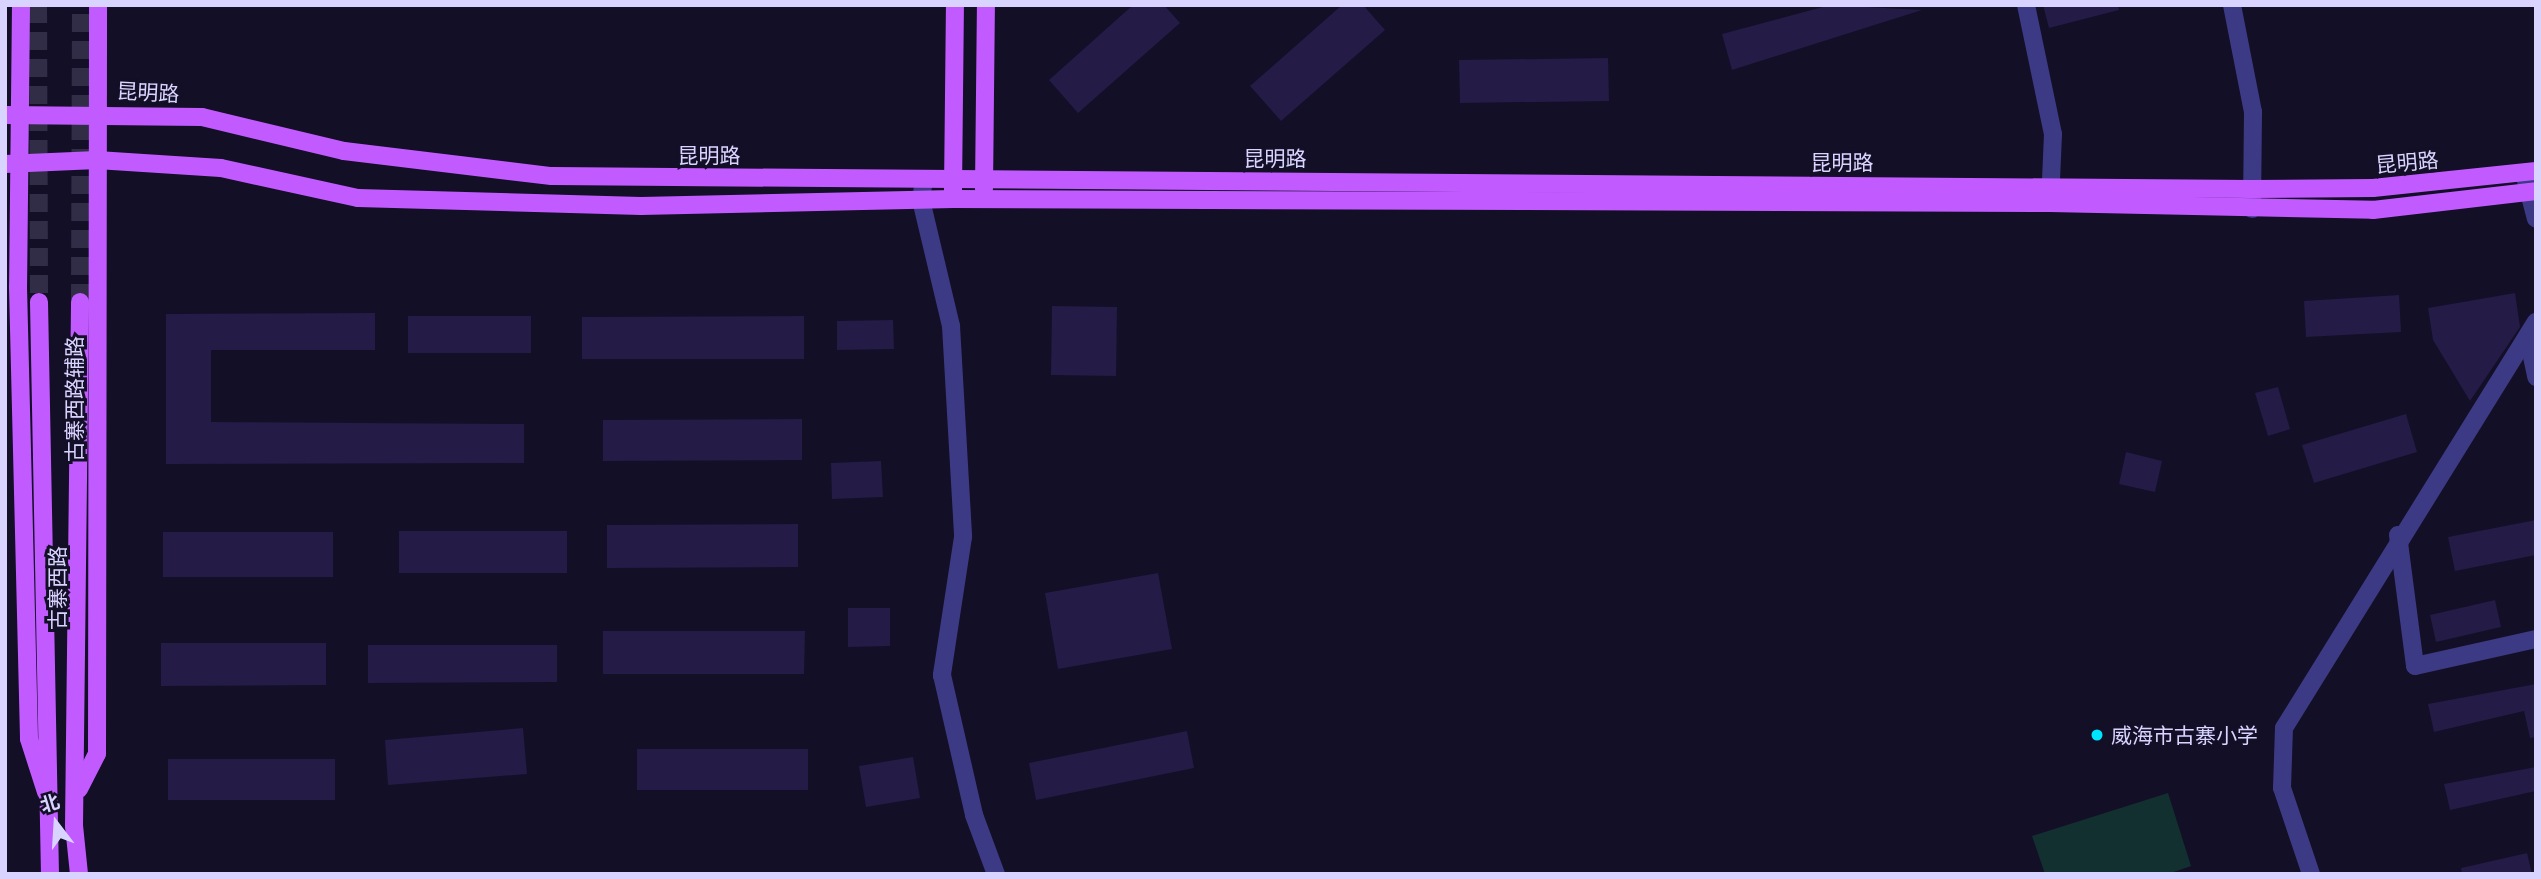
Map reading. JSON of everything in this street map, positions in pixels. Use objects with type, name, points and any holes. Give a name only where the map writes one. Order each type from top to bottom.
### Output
[{"type":"main road","points":[[21,5],[12,113],[12,163],[29,739],[46,792]]},
{"type":"main road","name":"古寨西路辅路","points":[[79,789],[97,754],[98,5]]},
{"type":"main road","points":[[953,199],[955,5]]},
{"type":"main road","points":[[984,200],[986,5]]},
{"type":"main road","name":"昆明路","points":[[12,113],[98,112],[202,117],[344,151],[552,176],[984,179],[2050,194],[2252,209],[2373,210],[2531,192]]},
{"type":"main road","name":"昆明路","points":[[12,163],[97,160],[221,168],[358,198],[641,205],[953,199],[2050,194],[2373,188],[2530,172]]},
{"type":"main road","name":"古寨西路","points":[[39,302],[46,792],[50,874]]},
{"type":"main road","name":"古寨西路","points":[[79,874],[74,826],[79,789],[80,302]]},
{"type":"street","points":[[2026,5],[2053,134],[2050,194]]},
{"type":"street","points":[[2232,5],[2253,111],[2252,209]]},
{"type":"street","points":[[2530,172],[2536,219]]},
{"type":"street","points":[[924,179],[921,200],[951,327],[963,537],[942,676],[974,815],[996,874]]},
{"type":"street","points":[[2532,330],[2536,377]]},
{"type":"street","points":[[2311,874],[2282,788],[2284,728],[2398,535],[2532,330]]},
{"type":"street","points":[[2398,535],[2415,666],[2536,639]]},
{"type":"green space","points":[[2168,793],[2191,866],[2168,874],[2045,874],[2032,836]]},
{"type":"building","points":[[1133,5],[1164,5],[1180,23],[1078,113],[1049,80]]},
{"type":"building","points":[[1342,5],[1363,5],[1385,30],[1281,121],[1250,86]]},
{"type":"building","points":[[1830,5],[1922,10],[1732,70],[1722,34]]},
{"type":"building","points":[[2043,5],[2118,5],[2119,10],[2049,28]]},
{"type":"building","points":[[1608,58],[1609,101],[1460,103],[1459,60]]},
{"type":"building","points":[[2515,293],[2520,327],[2470,401],[2433,340],[2428,308]]},
{"type":"building","points":[[2399,295],[2401,332],[2306,337],[2304,301]]},
{"type":"building","points":[[1052,306],[1117,307],[1116,376],[1051,375]]},
{"type":"building","points":[[375,313],[375,350],[211,350],[211,422],[524,424],[524,463],[166,464],[166,314]]},
{"type":"building","points":[[408,316],[531,316],[531,353],[408,353]]},
{"type":"building","points":[[804,316],[804,359],[582,359],[582,317]]},
{"type":"building","points":[[893,320],[894,349],[837,350],[837,321]]},
{"type":"building","points":[[2278,387],[2290,429],[2268,436],[2255,393]]},
{"type":"building","points":[[2406,414],[2417,452],[2314,483],[2302,445]]},
{"type":"building","points":[[802,419],[802,460],[603,461],[603,420]]},
{"type":"building","points":[[2126,452],[2162,461],[2155,492],[2119,484]]},
{"type":"building","points":[[881,461],[883,497],[832,499],[831,463]]},
{"type":"building","points":[[2536,520],[2536,555],[2455,571],[2448,537]]},
{"type":"building","points":[[798,524],[798,567],[607,568],[607,525]]},
{"type":"building","points":[[399,531],[567,531],[567,573],[399,573]]},
{"type":"building","points":[[163,532],[333,532],[333,577],[163,577]]},
{"type":"building","points":[[1158,573],[1172,649],[1058,669],[1045,593]]},
{"type":"building","points":[[2495,600],[2501,627],[2436,642],[2430,615]]},
{"type":"building","points":[[848,608],[890,608],[890,646],[848,647]]},
{"type":"building","points":[[603,631],[805,631],[804,674],[603,674]]},
{"type":"building","points":[[161,643],[326,643],[326,685],[161,686]]},
{"type":"building","points":[[368,645],[557,645],[557,682],[368,683]]},
{"type":"building","points":[[2536,684],[2536,737],[2530,738],[2524,711],[2434,732],[2428,704]]},
{"type":"building","points":[[523,728],[527,774],[388,785],[385,740]]},
{"type":"building","points":[[1187,731],[1194,768],[1036,800],[1029,763]]},
{"type":"building","points":[[637,749],[808,749],[808,790],[637,790]]},
{"type":"building","points":[[913,757],[920,798],[866,807],[859,766]]},
{"type":"building","points":[[168,759],[335,759],[335,800],[168,800]]},
{"type":"building","points":[[2536,767],[2536,791],[2450,810],[2444,784]]},
{"type":"building","points":[[2527,853],[2532,874],[2462,874],[2461,868]]},
{"type":"tunnel","points":[[38,5],[39,302]]},
{"type":"tunnel","points":[[80,302],[81,5]]},
{"type":"place","name":"威海市古寨小学","points":[[2097,735]]}]
